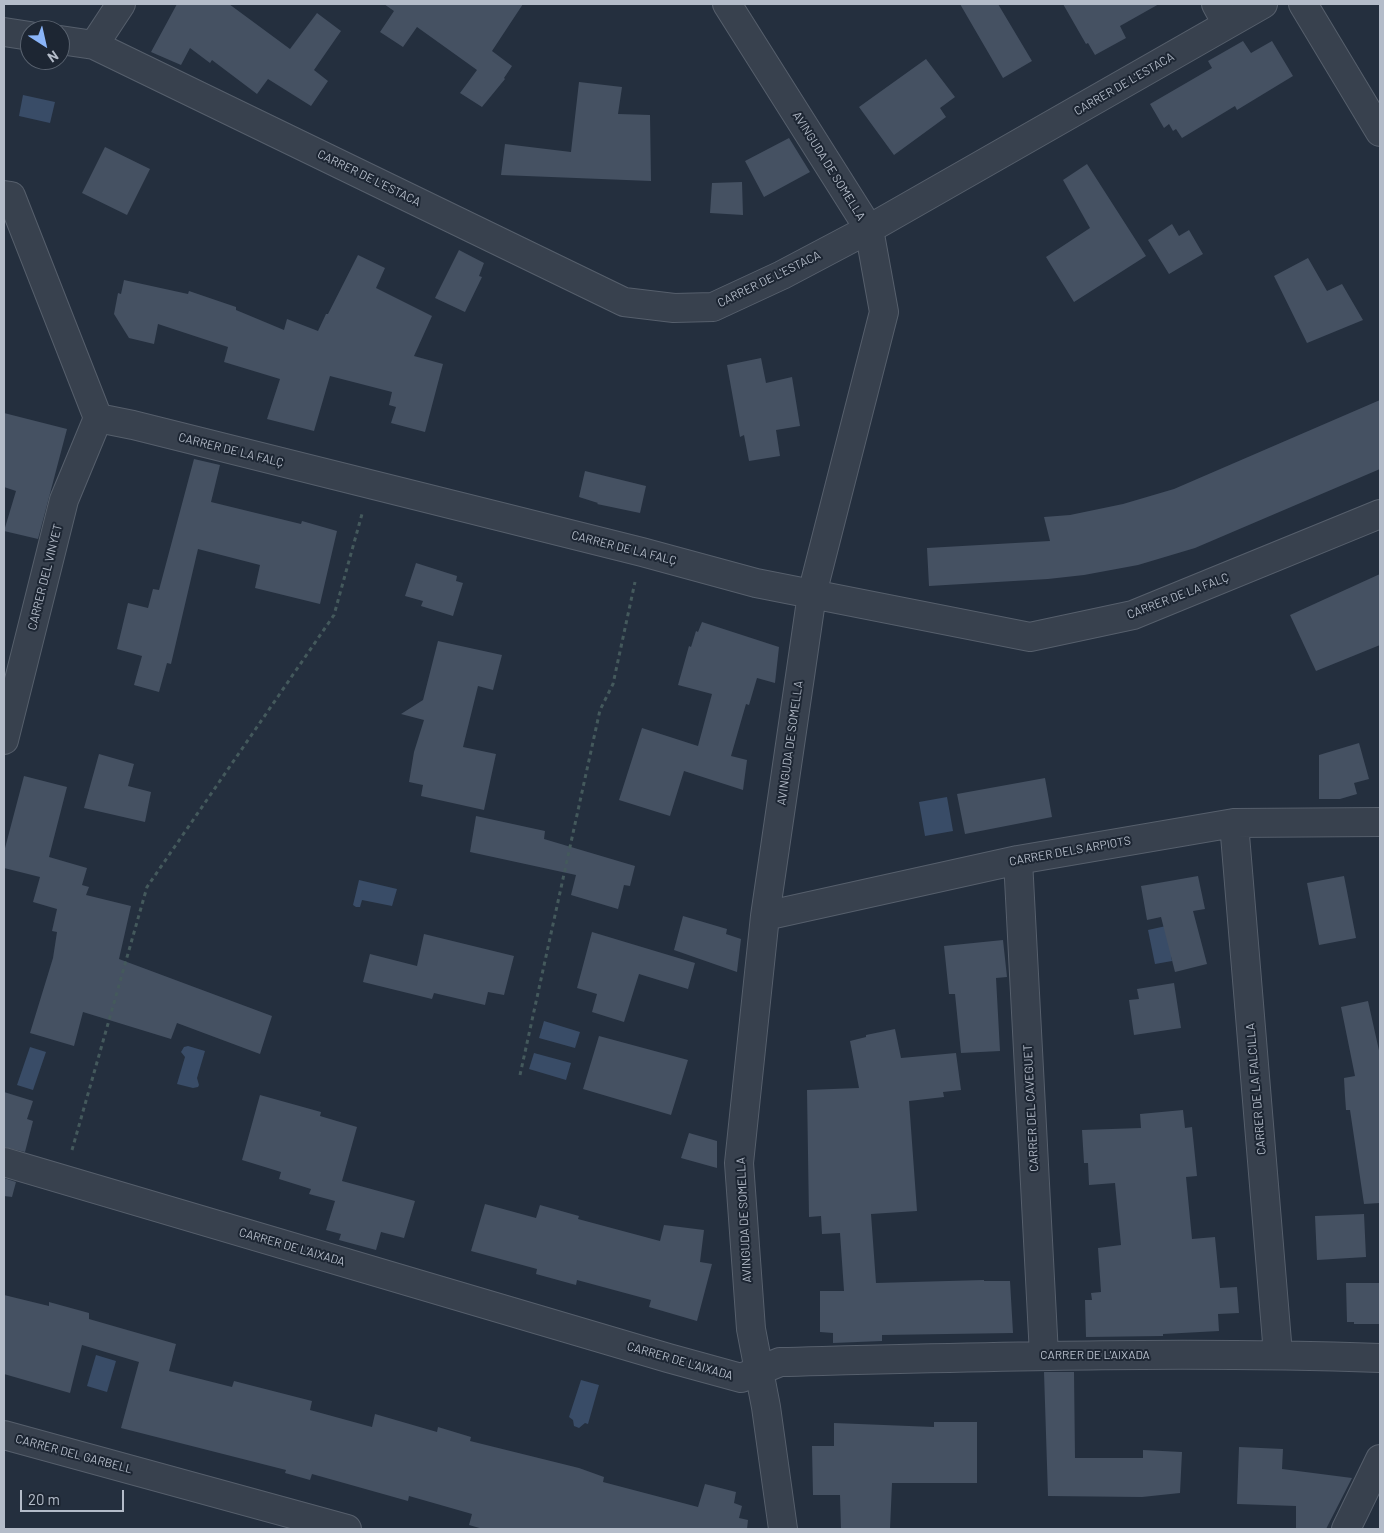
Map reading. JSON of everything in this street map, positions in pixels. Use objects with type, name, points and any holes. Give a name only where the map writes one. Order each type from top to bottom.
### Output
[{"type":"street","points":[[94,45],[121,4]]},
{"type":"street","name":"AVINGUDA DE SOMELLA","points":[[727,4],[869,229],[884,312],[812,594],[765,916],[739,1163],[751,1329],[783,1529]]},
{"type":"street","name":"CARRER DE L'ESTACA","points":[[70,41],[94,45],[624,302],[674,308],[713,307],[782,275],[869,229],[1221,14],[1263,4]]},
{"type":"street","points":[[1303,4],[1380,132]]},
{"type":"street","points":[[4,32],[20,34]]},
{"type":"street","points":[[4,195],[10,196],[98,418]]},
{"type":"street","name":"CARRER DE LA FALÇ","points":[[98,418],[133,425],[642,552],[756,583],[1030,637],[1133,615],[1380,514]]},
{"type":"street","name":"CARRER DEL VINYET","points":[[4,740],[64,500],[98,418]]},
{"type":"street","name":"CARRER DELS ARPIOTS","points":[[765,916],[1018,860],[1234,823],[1380,822]]},
{"type":"street","name":"CARRER DE LA FALCILLA","points":[[1234,823],[1278,1354]]},
{"type":"street","name":"CARRER DEL CAVEGUET","points":[[1018,860],[1044,1355]]},
{"type":"street","name":"CARRER DE L'AIXADA","points":[[4,1162],[741,1378],[780,1362],[1044,1355],[1278,1354],[1380,1358]]},
{"type":"street","name":"CARRER DEL GARBELL","points":[[4,1435],[347,1529]]},
{"type":"street","points":[[1346,1529],[1380,1459]]},
{"type":"path","points":[[70,1156],[148,887],[334,615],[363,511]]},
{"type":"path","points":[[520,1075],[600,710],[613,684],[642,552]]},
{"type":"water","points":[[23,95],[55,102],[50,123],[19,116]]},
{"type":"water","points":[[947,797],[953,831],[925,836],[919,802]]},
{"type":"water","points":[[359,880],[397,889],[392,906],[362,900],[360,907],[353,905]]},
{"type":"water","points":[[1175,924],[1172,961],[1155,964],[1148,930]]},
{"type":"water","points":[[544,1021],[580,1032],[575,1048],[539,1038]]},
{"type":"water","points":[[188,1046],[205,1051],[197,1078],[199,1085],[193,1088],[177,1084],[185,1057],[181,1052],[184,1047]]},
{"type":"water","points":[[30,1047],[46,1052],[33,1090],[17,1085]]},
{"type":"water","points":[[534,1053],[571,1063],[566,1080],[529,1069]]},
{"type":"water","points":[[96,1355],[116,1361],[107,1392],[87,1386]]},
{"type":"water","points":[[581,1380],[599,1385],[588,1424],[585,1423],[579,1428],[574,1426],[573,1420],[569,1417]]},
{"type":"building","points":[[177,4],[229,4],[290,49],[317,13],[341,31],[314,70],[328,81],[311,106],[268,79],[257,94],[212,60],[210,63],[190,48],[181,65],[151,52]]},
{"type":"building","points":[[384,4],[523,4],[492,51],[512,66],[505,79],[482,107],[460,93],[477,70],[417,27],[403,47],[380,32],[394,11]]},
{"type":"building","points":[[960,4],[998,4],[1032,61],[1003,78]]},
{"type":"building","points":[[1063,4],[1159,4],[1120,26],[1126,38],[1095,55],[1088,43],[1086,44]]},
{"type":"building","points":[[1243,41],[1251,53],[1272,41],[1293,76],[1237,110],[1235,106],[1182,138],[1176,129],[1173,131],[1169,124],[1164,128],[1150,104],[1212,68],[1208,61]]},
{"type":"building","points":[[926,59],[955,97],[940,108],[946,117],[894,155],[859,107]]},
{"type":"building","points":[[579,82],[622,87],[618,114],[650,115],[651,181],[501,175],[505,144],[571,152]]},
{"type":"building","points":[[789,138],[810,172],[764,197],[745,161]]},
{"type":"building","points":[[105,147],[150,169],[127,215],[82,193]]},
{"type":"building","points":[[1087,164],[1146,256],[1074,302],[1046,257],[1090,228],[1063,180]]},
{"type":"building","points":[[742,182],[743,215],[710,213],[712,183]]},
{"type":"building","points":[[1172,224],[1179,236],[1189,230],[1203,254],[1169,274],[1148,240]]},
{"type":"building","points":[[459,250],[484,263],[479,276],[482,277],[465,312],[435,298]]},
{"type":"building","points":[[358,255],[385,268],[376,288],[432,316],[414,356],[443,364],[425,432],[391,423],[396,407],[389,405],[392,392],[330,376],[314,431],[267,419],[280,379],[224,362],[228,347],[158,324],[154,344],[129,338],[114,314],[118,293],[121,294],[124,280],[188,294],[189,291],[236,307],[236,310],[284,330],[287,319],[318,331]]},
{"type":"building","points":[[1308,258],[1327,291],[1342,284],[1363,320],[1307,343],[1274,276]]},
{"type":"building","points":[[761,358],[766,383],[792,377],[800,426],[776,430],[780,456],[749,461],[744,435],[740,437],[727,365]]},
{"type":"building","points":[[1380,400],[1380,469],[1195,548],[1138,565],[1084,575],[929,586],[927,548],[1050,541],[1044,517],[1070,515],[1123,504],[1174,489]]},
{"type":"building","points":[[4,413],[67,429],[38,539],[4,531],[16,491],[4,487]]},
{"type":"building","points":[[194,459],[220,465],[211,502],[301,524],[302,521],[337,531],[320,604],[255,588],[260,565],[198,549],[171,664],[167,663],[159,692],[134,685],[142,656],[117,649],[128,603],[148,608],[153,589],[159,590]]},
{"type":"building","points":[[585,471],[646,486],[640,513],[597,504],[579,497]]},
{"type":"building","points":[[416,563],[457,576],[456,581],[463,583],[453,616],[421,606],[423,601],[405,596]]},
{"type":"building","points":[[1380,574],[1380,645],[1316,671],[1290,615]]},
{"type":"building","points":[[702,622],[779,647],[775,683],[757,678],[749,705],[746,704],[731,756],[747,760],[743,790],[684,771],[670,816],[619,800],[642,728],[698,746],[712,694],[678,685],[689,646],[691,647],[696,631],[698,632]]},
{"type":"building","points":[[438,641],[502,655],[493,690],[478,686],[463,747],[496,754],[484,810],[421,796],[423,785],[409,782],[414,752],[424,720],[401,714],[423,700]]},
{"type":"building","points":[[1359,743],[1369,779],[1354,783],[1357,794],[1340,799],[1319,799],[1319,755]]},
{"type":"building","points":[[99,754],[134,764],[128,786],[151,792],[145,822],[84,808]]},
{"type":"building","points":[[24,776],[67,787],[49,857],[87,868],[82,885],[89,887],[86,895],[131,906],[119,959],[272,1016],[260,1054],[177,1023],[171,1039],[83,1012],[74,1046],[30,1033],[53,958],[57,932],[52,931],[57,909],[33,902],[40,877],[4,868],[4,852]]},
{"type":"building","points":[[1045,778],[1052,817],[965,834],[957,794]]},
{"type":"building","points":[[476,816],[545,831],[544,839],[635,866],[630,886],[624,885],[618,909],[571,895],[576,875],[470,852]]},
{"type":"building","points":[[1198,876],[1205,909],[1193,911],[1207,964],[1175,972],[1161,917],[1147,920],[1141,886]]},
{"type":"building","points":[[1344,876],[1356,938],[1319,945],[1307,883]]},
{"type":"building","points":[[683,916],[727,929],[726,934],[741,939],[737,972],[674,950]]},
{"type":"building","points":[[592,932],[695,963],[688,989],[639,974],[624,1022],[592,1012],[597,994],[577,988]]},
{"type":"building","points":[[424,934],[514,956],[504,995],[488,992],[485,1005],[434,993],[432,999],[363,982],[370,954],[417,966]]},
{"type":"building","points":[[1003,940],[1007,977],[996,978],[1000,1051],[961,1053],[955,994],[949,994],[944,946]]},
{"type":"building","points":[[1174,983],[1181,1028],[1134,1035],[1129,1000],[1139,999],[1137,989]]},
{"type":"building","points":[[1368,1001],[1380,1055],[1380,1203],[1364,1204],[1350,1110],[1346,1110],[1344,1078],[1355,1076],[1341,1007]]},
{"type":"building","points":[[895,1029],[901,1058],[956,1053],[961,1090],[943,1092],[944,1097],[909,1101],[917,1211],[871,1214],[876,1283],[1010,1281],[1013,1333],[882,1335],[882,1341],[833,1343],[833,1333],[820,1332],[820,1291],[844,1291],[840,1233],[822,1234],[821,1216],[809,1217],[807,1090],[859,1088],[850,1041],[866,1037],[866,1035]]},
{"type":"building","points":[[599,1036],[688,1060],[671,1115],[583,1089]]},
{"type":"building","points":[[4,1092],[33,1101],[27,1119],[33,1121],[25,1152],[4,1147]]},
{"type":"building","points":[[260,1095],[321,1112],[320,1116],[357,1127],[342,1181],[415,1201],[404,1238],[381,1232],[376,1250],[339,1240],[341,1234],[326,1230],[335,1201],[309,1194],[311,1189],[279,1179],[281,1172],[242,1160]]},
{"type":"building","points":[[1183,1110],[1185,1128],[1192,1127],[1197,1176],[1186,1177],[1192,1239],[1215,1237],[1220,1288],[1237,1287],[1239,1313],[1218,1314],[1219,1331],[1163,1334],[1163,1336],[1086,1337],[1085,1300],[1092,1300],[1091,1293],[1101,1292],[1098,1248],[1121,1245],[1115,1183],[1089,1185],[1088,1163],[1084,1163],[1082,1130],[1141,1128],[1140,1114]]},
{"type":"building","points":[[689,1133],[717,1141],[717,1168],[681,1158]]},
{"type":"building","points":[[4,1178],[16,1182],[12,1197],[4,1196]]},
{"type":"building","points":[[485,1204],[536,1218],[540,1205],[579,1216],[578,1219],[660,1241],[664,1225],[704,1230],[700,1262],[712,1264],[697,1321],[649,1307],[651,1300],[577,1280],[576,1285],[536,1274],[537,1269],[471,1251]]},
{"type":"building","points":[[1364,1214],[1366,1257],[1317,1260],[1315,1216]]},
{"type":"building","points":[[1346,1283],[1380,1283],[1380,1324],[1354,1324],[1354,1322],[1347,1322]]},
{"type":"building","points":[[4,1295],[49,1306],[49,1302],[89,1313],[89,1319],[176,1344],[169,1371],[232,1387],[234,1381],[312,1401],[310,1410],[372,1427],[375,1414],[437,1432],[438,1427],[471,1437],[470,1441],[579,1468],[604,1477],[603,1482],[698,1507],[705,1484],[736,1492],[734,1503],[742,1506],[739,1518],[748,1520],[747,1529],[483,1529],[469,1525],[472,1514],[409,1496],[408,1501],[312,1474],[310,1480],[285,1473],[286,1470],[121,1428],[139,1362],[82,1345],[70,1393],[4,1374]]},
{"type":"building","points":[[1044,1372],[1074,1372],[1075,1458],[1143,1458],[1143,1450],[1182,1452],[1180,1493],[1142,1497],[1048,1496]]},
{"type":"building","points":[[934,1422],[977,1422],[977,1483],[892,1483],[890,1529],[841,1529],[840,1495],[813,1495],[812,1446],[834,1446],[834,1423],[934,1427]]},
{"type":"building","points":[[1239,1447],[1283,1449],[1282,1469],[1352,1478],[1326,1529],[1296,1529],[1296,1506],[1237,1504]]}]
